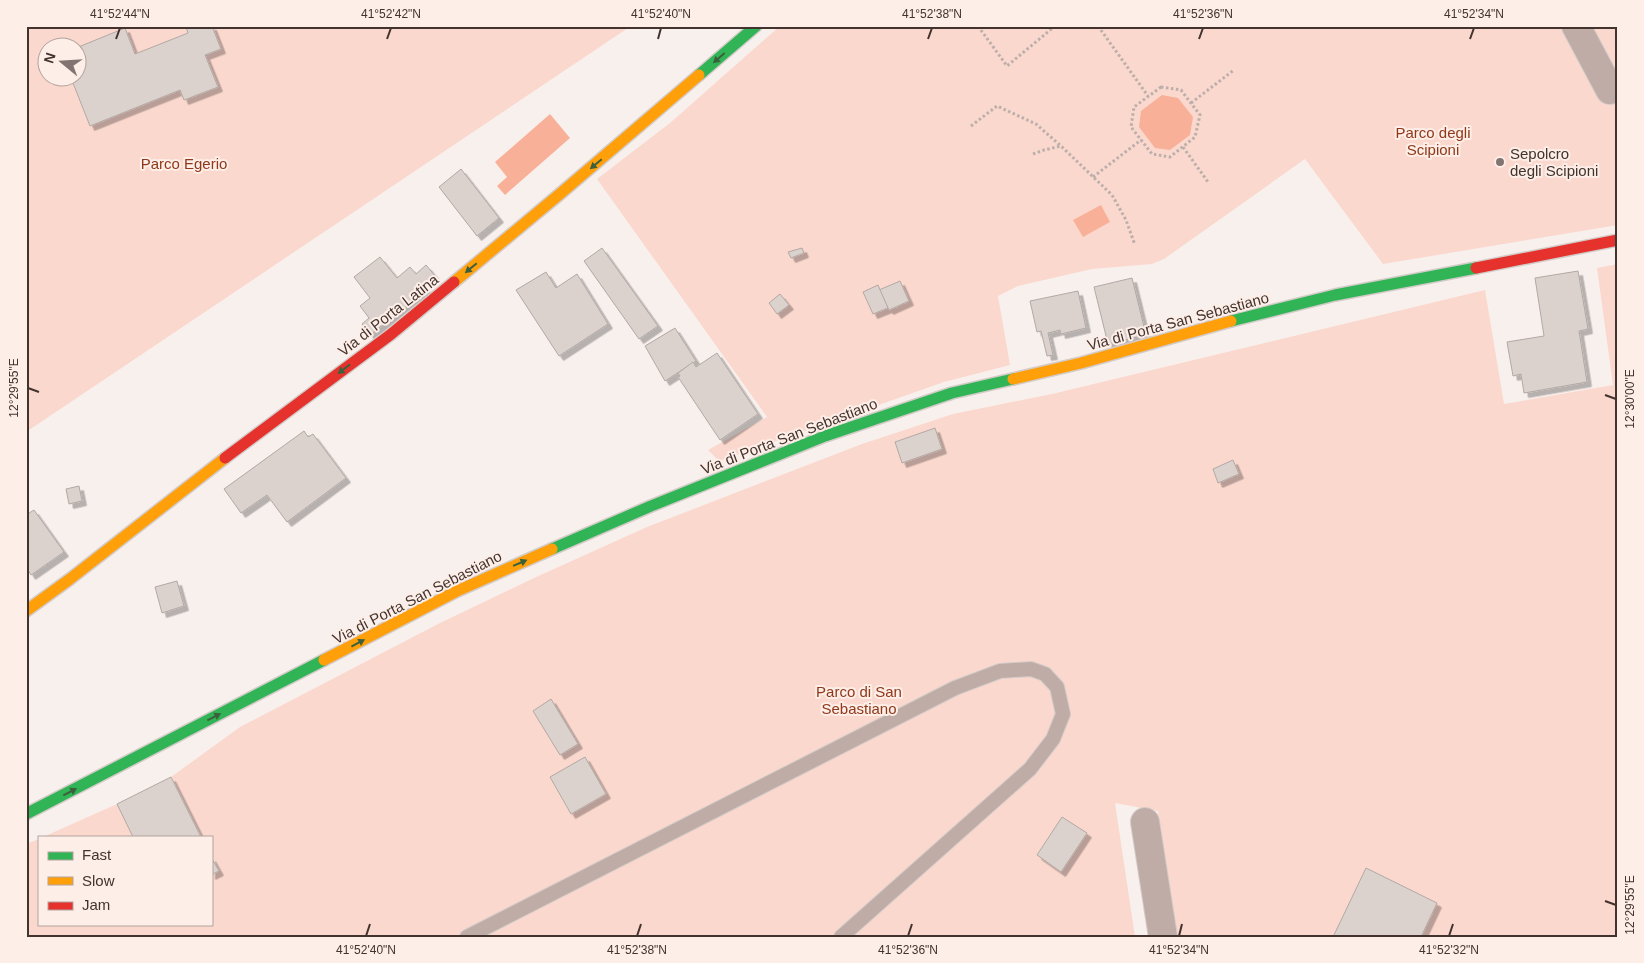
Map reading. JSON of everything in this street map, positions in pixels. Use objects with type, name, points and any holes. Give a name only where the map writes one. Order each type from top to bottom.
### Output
[{"type":"street","name":"Via di Porta Latina","points":[[26,611],[212,468],[390,335],[561,193],[756,26]]},
{"type":"street","points":[[1576,26],[1610,90]]},
{"type":"street","name":"Via di Porta San Sebastiano","points":[[26,814],[457,591],[651,506],[826,436],[952,393],[1081,363],[1335,295],[1618,240]]},
{"type":"street","points":[[1145,822],[1163,937]]},
{"type":"lane","points":[[467,937],[955,688],[1000,671],[1031,669],[1045,674],[1057,687],[1063,714],[1054,739],[1030,769],[842,937]]},
{"type":"path","points":[[978,26],[1007,66],[1056,26]]},
{"type":"path","points":[[1098,26],[1148,96]]},
{"type":"path","points":[[1191,103],[1234,70]]},
{"type":"path","points":[[1161,87],[1182,90],[1200,115],[1195,137],[1170,157],[1152,154],[1131,127],[1134,107],[1148,96],[1161,87]]},
{"type":"path","points":[[971,126],[997,106],[1036,124],[1112,195],[1126,220],[1135,245]]},
{"type":"path","points":[[1093,177],[1141,140]]},
{"type":"path","points":[[1034,154],[1061,146]]},
{"type":"path","points":[[1183,147],[1208,182]]},
{"type":"green space","name":"Parco Egerio","points":[[26,26],[631,26],[26,432]]},
{"type":"green space","name":"Parco degli Scipioni","points":[[780,26],[1618,26],[1618,225],[1383,264],[1305,159],[1164,259],[1152,264],[1092,269],[1018,286],[998,296],[1010,365],[944,382],[719,461],[708,450],[767,417],[597,179],[670,123]]},
{"type":"green space","name":"Parco di San Sebastiano","points":[[1618,264],[1618,937],[1173,937],[1158,811],[1115,803],[1135,937],[26,937],[26,844],[38,839],[38,926],[212,926],[212,836],[45,836],[117,804],[171,777],[240,727],[440,623],[647,527],[862,444],[953,414],[1052,394],[1485,290],[1504,404],[1613,385],[1597,268]]},
{"type":"shaded area","points":[[1162,95],[1178,98],[1193,117],[1190,135],[1170,150],[1155,148],[1139,127],[1141,111]]},
{"type":"shaded area","points":[[550,114],[570,138],[505,195],[497,186],[507,177],[495,162]]},
{"type":"shaded area","points":[[1101,205],[1110,222],[1083,237],[1073,220]]},
{"type":"building","points":[[187,26],[212,26],[221,49],[205,55],[218,87],[184,100],[180,90],[90,126],[75,88],[88,88],[88,43],[125,28],[135,54],[188,33]]},
{"type":"building","points":[[461,169],[499,218],[477,236],[439,187]]},
{"type":"building","points":[[602,248],[658,326],[639,339],[584,261]]},
{"type":"building","points":[[802,248],[804,253],[791,258],[788,252]]},
{"type":"building","points":[[380,257],[397,278],[410,267],[416,274],[426,265],[436,277],[424,286],[427,290],[370,335],[362,324],[369,318],[360,306],[370,298],[354,277]]},
{"type":"building","points":[[1578,271],[1588,329],[1579,331],[1587,382],[1524,393],[1521,374],[1513,376],[1507,342],[1544,336],[1535,278]]},
{"type":"building","points":[[546,272],[556,288],[577,274],[608,324],[559,356],[516,290]]},
{"type":"building","points":[[1132,278],[1146,335],[1108,344],[1094,287]]},
{"type":"building","points":[[900,281],[909,301],[889,310],[879,290]]},
{"type":"building","points":[[878,285],[888,308],[873,314],[863,292]]},
{"type":"building","points":[[1078,291],[1086,328],[1061,334],[1060,330],[1048,333],[1053,355],[1047,356],[1041,331],[1037,332],[1030,301]]},
{"type":"building","points":[[780,294],[789,305],[777,314],[769,303]]},
{"type":"building","points":[[675,328],[696,361],[665,381],[645,346]]},
{"type":"building","points":[[717,353],[758,414],[720,440],[678,377],[680,376],[678,373],[693,362],[696,367]]},
{"type":"building","points":[[935,428],[942,449],[902,463],[895,442]]},
{"type":"building","points":[[304,431],[308,437],[313,434],[346,478],[287,522],[267,495],[241,513],[224,489]]},
{"type":"building","points":[[1233,460],[1239,474],[1218,483],[1213,469]]},
{"type":"building","points":[[79,486],[82,501],[69,504],[66,489]]},
{"type":"building","points":[[34,510],[64,552],[31,575],[26,567],[26,515]]},
{"type":"building","points":[[177,581],[184,606],[162,613],[155,587]]},
{"type":"building","points":[[551,699],[578,744],[560,755],[533,711]]},
{"type":"building","points":[[585,757],[606,794],[571,814],[550,777]]},
{"type":"building","points":[[171,777],[200,836],[133,836],[117,804]]},
{"type":"building","points":[[1062,817],[1087,833],[1061,872],[1037,855]]},
{"type":"building","points":[[212,859],[219,871],[212,874]]},
{"type":"building","points":[[1366,868],[1437,903],[1421,937],[1333,937]]},
{"type":"traffic: fast","points":[[699,75],[756,26]]},
{"type":"traffic: fast","points":[[1231,321],[1335,295],[1476,268]]},
{"type":"traffic: fast","points":[[552,549],[651,506],[825,436],[952,393],[1013,379]]},
{"type":"traffic: fast","points":[[26,814],[324,660]]},
{"type":"traffic: slow","points":[[454,282],[699,75]]},
{"type":"traffic: slow","points":[[1013,379],[1081,363],[1231,321]]},
{"type":"traffic: slow","points":[[26,611],[225,458]]},
{"type":"traffic: slow","points":[[324,660],[457,591],[552,549]]},
{"type":"traffic: jam","points":[[1476,268],[1618,240]]},
{"type":"traffic: jam","points":[[225,458],[390,335],[454,282]]},
{"type":"place","name":"Sepolcro degli Scipioni","points":[[1500,162]]}]
